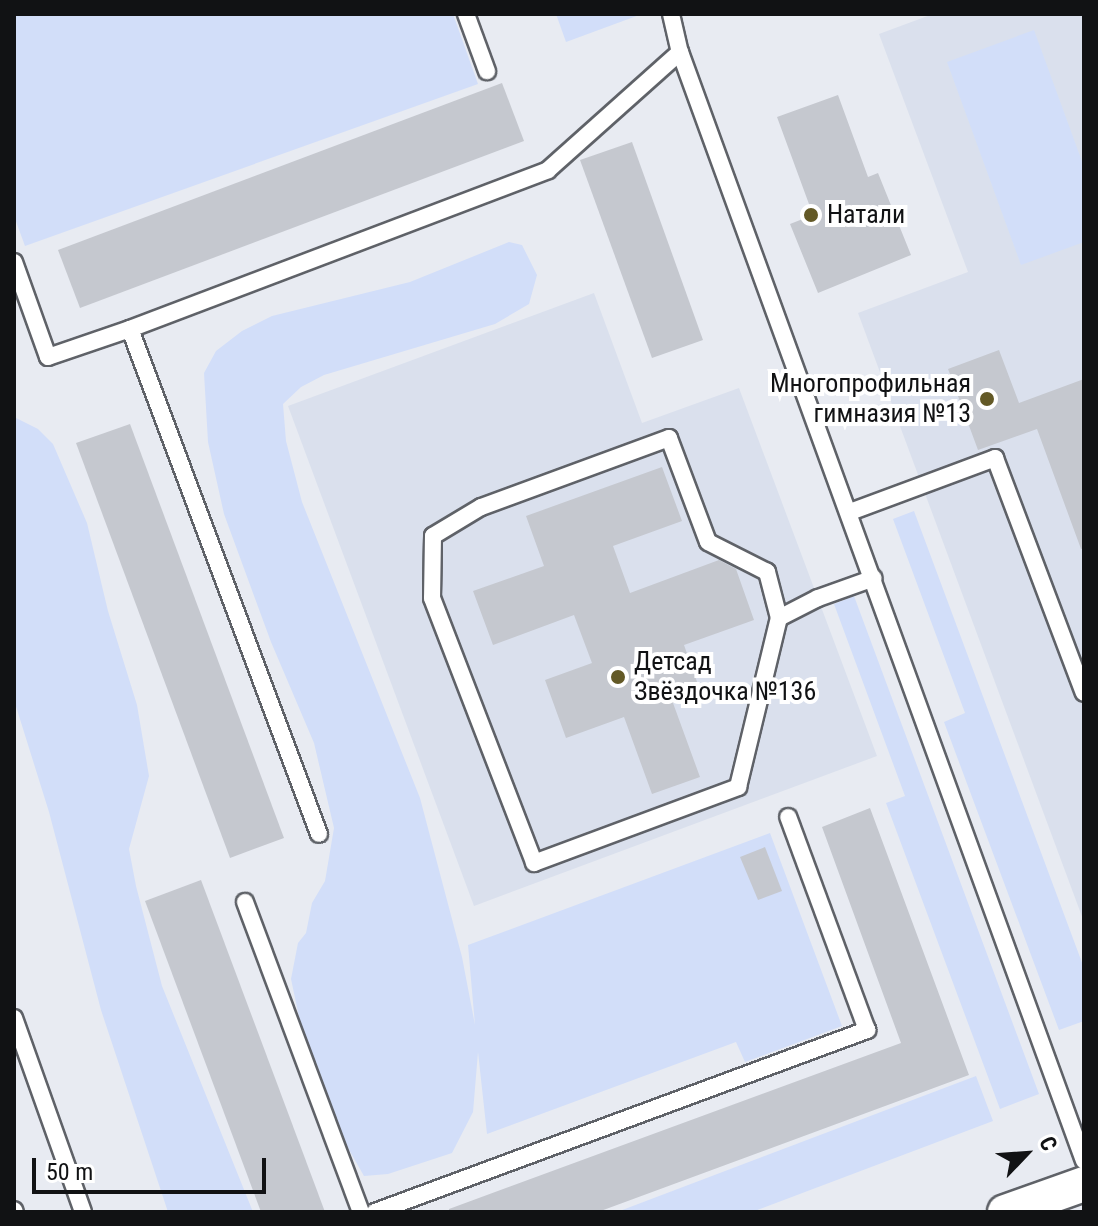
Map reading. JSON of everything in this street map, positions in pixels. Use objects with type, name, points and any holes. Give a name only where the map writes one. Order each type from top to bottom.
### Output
[{"type":"street","points":[[1005,1212],[1084,1184]]},
{"type":"lane","points":[[466,14],[487,71]]},
{"type":"lane","points":[[671,14],[680,52],[1084,1161]]},
{"type":"lane","points":[[14,262],[48,357],[130,329],[548,170],[680,52]]},
{"type":"lane","points":[[130,329],[319,834]]},
{"type":"lane","points":[[779,618],[767,572],[708,542],[669,438],[481,507],[433,536],[432,598],[534,863],[738,787],[779,618],[818,598],[874,578]]},
{"type":"lane","points":[[850,512],[995,458],[1080,664],[1084,693]]},
{"type":"lane","points":[[375,1212],[867,1030],[788,817]]},
{"type":"lane","points":[[245,902],[361,1212]]},
{"type":"lane","points":[[14,1018],[83,1212]]},
{"type":"shaded area","points":[[14,14],[453,14],[478,84],[25,246],[14,216]]},
{"type":"shaded area","points":[[556,14],[642,14],[566,42]]},
{"type":"shaded area","name":"Многопрофильная гимназия №13","points":[[933,14],[1084,14],[1084,922],[858,313],[968,272],[879,34]]},
{"type":"shaded area","points":[[1034,30],[1084,167],[1084,242],[1021,265],[947,62]]},
{"type":"shaded area","points":[[509,242],[522,245],[537,275],[529,304],[495,324],[324,375],[301,387],[283,404],[286,441],[302,502],[420,798],[462,957],[475,1025],[468,945],[770,833],[842,1026],[745,1062],[736,1042],[487,1134],[478,1052],[473,1112],[452,1153],[388,1174],[364,1176],[344,1141],[302,1031],[291,979],[298,943],[306,933],[312,903],[325,881],[334,828],[314,743],[271,642],[224,514],[208,442],[204,373],[216,351],[242,331],[272,316],[410,282]]},
{"type":"shaded area","name":"Детсад Звёздочка №136","points":[[594,293],[642,423],[739,388],[877,756],[474,906],[288,406]]},
{"type":"shaded area","points":[[14,417],[38,429],[53,444],[87,523],[108,611],[137,705],[149,776],[129,849],[136,886],[162,986],[253,1212],[168,1212],[101,1010],[49,812],[14,700]]},
{"type":"shaded area","points":[[914,511],[1084,968],[1084,1021],[1059,1030],[944,722],[965,713],[893,519]]},
{"type":"shaded area","points":[[854,596],[1039,1094],[1000,1109],[886,803],[905,796],[834,604]]},
{"type":"shaded area","points":[[976,1076],[993,1121],[752,1212],[617,1212]]},
{"type":"building","points":[[502,83],[524,141],[80,308],[58,250]]},
{"type":"building","points":[[838,95],[868,177],[878,173],[911,255],[818,293],[790,224],[813,215],[777,117]]},
{"type":"building","points":[[632,142],[703,340],[652,358],[580,160]]},
{"type":"building","points":[[999,350],[1019,403],[1084,379],[1084,548],[1081,549],[1037,429],[978,450],[948,369]]},
{"type":"building","points":[[130,424],[284,838],[230,858],[76,443]]},
{"type":"building","points":[[662,467],[682,521],[613,546],[630,593],[719,560],[736,569],[754,620],[684,645],[701,693],[673,703],[700,777],[652,794],[624,717],[566,738],[545,680],[592,663],[574,615],[493,645],[473,591],[544,566],[526,516]]},
{"type":"building","points":[[870,808],[969,1075],[598,1212],[449,1212],[449,1209],[901,1043],[822,827]]},
{"type":"building","points":[[765,847],[782,891],[758,900],[740,857]]},
{"type":"building","points":[[201,880],[325,1212],[261,1212],[145,901]]},
{"type":"place","name":"Натали","points":[[811,215]]},
{"type":"place","name":"Многопрофильная гимназия №13","points":[[987,399]]},
{"type":"place","name":"Детсад Звёздочка №136","points":[[618,677]]}]
